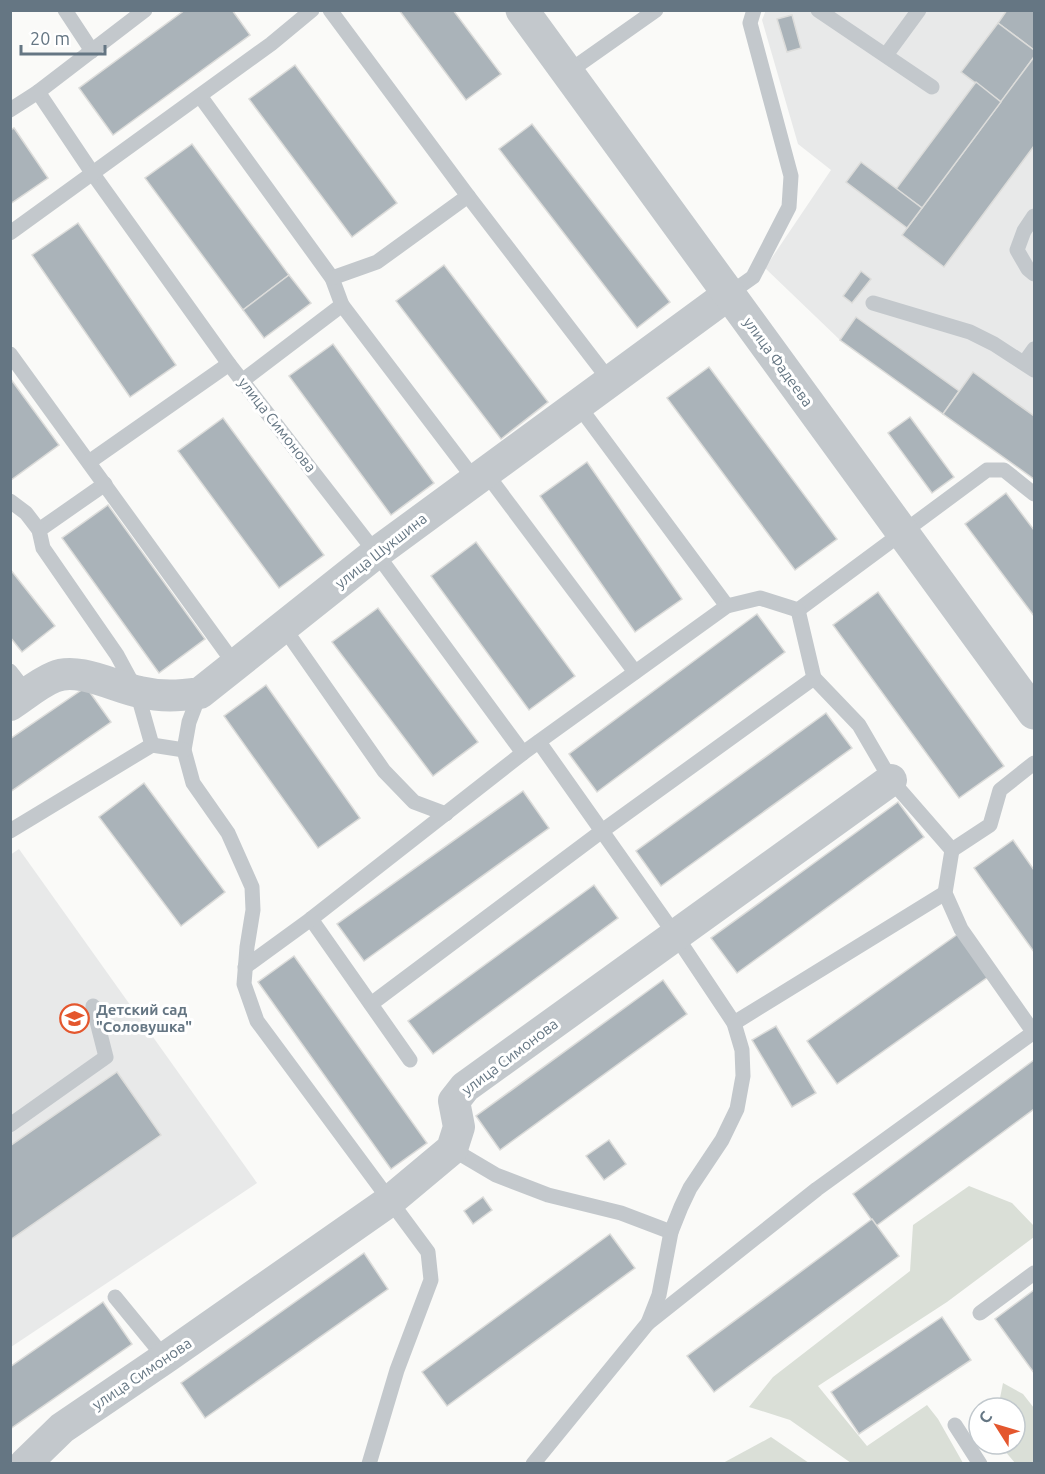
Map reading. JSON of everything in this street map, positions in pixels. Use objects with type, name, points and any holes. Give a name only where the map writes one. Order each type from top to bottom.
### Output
[{"type":"street","name":"улица Фадеева","points":[[522,10],[1035,713]]},
{"type":"street","name":"улица Шукшина","points":[[16,690],[55,676],[77,675],[107,680],[137,692],[173,697],[200,693],[376,553],[729,294]]},
{"type":"street","name":"улица Симонова","points":[[25,1464],[62,1428],[391,1200],[452,1149],[459,1127],[454,1101],[465,1087],[891,780]]},
{"type":"lane","points":[[65,10],[92,51]]},
{"type":"lane","points":[[10,110],[38,92],[145,10]]},
{"type":"lane","points":[[10,233],[271,44],[312,10]]},
{"type":"lane","points":[[330,10],[468,196],[610,381]]},
{"type":"lane","points":[[568,72],[656,10]]},
{"type":"lane","points":[[729,294],[753,276],[789,207],[791,176],[750,23],[754,10]]},
{"type":"lane","points":[[818,10],[932,87]]},
{"type":"lane","points":[[886,55],[920,10]]},
{"type":"lane","name":"улица Симонова","points":[[38,92],[93,174],[229,364],[376,553],[523,753]]},
{"type":"lane","points":[[200,96],[332,278],[342,305],[635,672]]},
{"type":"lane","points":[[332,278],[376,262],[468,196]]},
{"type":"lane","points":[[1035,216],[1024,231],[1017,250],[1028,269],[1035,274]]},
{"type":"lane","points":[[873,303],[970,332],[994,344],[1029,367],[1035,349]]},
{"type":"lane","points":[[242,381],[342,305]]},
{"type":"lane","points":[[10,354],[236,666]]},
{"type":"lane","points":[[89,462],[229,364]]},
{"type":"lane","points":[[578,405],[727,606]]},
{"type":"lane","points":[[798,610],[987,470],[1004,470],[1035,494]]},
{"type":"lane","points":[[39,530],[105,484]]},
{"type":"lane","points":[[10,501],[26,513],[39,530],[44,548],[117,655],[137,692],[152,745]]},
{"type":"lane","points":[[245,967],[311,919],[523,753],[727,606],[760,598],[798,610]]},
{"type":"lane","points":[[798,610],[814,678],[859,725],[891,780],[952,850]]},
{"type":"lane","points":[[284,628],[384,771],[414,802],[446,814]]},
{"type":"lane","points":[[371,1004],[602,831],[814,678]]},
{"type":"lane","points":[[200,693],[189,722],[184,750],[193,783],[228,833],[252,887],[254,910],[244,984],[257,1021],[428,1252],[431,1280],[397,1370],[369,1464]]},
{"type":"lane","points":[[539,742],[676,936],[734,1023],[742,1050],[743,1076],[736,1109],[722,1140],[690,1188],[671,1232],[659,1295],[648,1323]]},
{"type":"lane","points":[[10,831],[152,745],[184,750]]},
{"type":"lane","points":[[532,1464],[648,1323],[817,1189],[1034,1033],[961,929],[945,893],[952,850],[990,825],[1000,790],[1035,763]]},
{"type":"lane","points":[[734,1023],[945,893]]},
{"type":"lane","points":[[311,919],[410,1060]]},
{"type":"lane","points":[[10,1125],[106,1057],[93,1006]]},
{"type":"lane","points":[[452,1149],[496,1175],[548,1195],[621,1213],[671,1232]]},
{"type":"lane","points":[[980,1313],[1035,1273]]},
{"type":"lane","points":[[115,1297],[165,1358]]},
{"type":"lane","points":[[955,1425],[980,1464]]},
{"type":"shaded area","points":[[766,10],[1034,11],[1034,479],[840,340],[765,268],[831,170],[798,144],[762,20]]},
{"type":"shaded area","name":"Детский сад \"Соловушка\"","points":[[19,849],[257,1183],[11,1347],[10,855]]},
{"type":"shaded area","points":[[969,1186],[1012,1203],[1034,1226],[1034,1237],[947,1302],[818,1386],[867,1446],[927,1405],[938,1419],[963,1463],[851,1463],[790,1420],[749,1407],[773,1377],[910,1271],[913,1225]]},
{"type":"shaded area","points":[[1003,1383],[1025,1396],[1000,1396]]},
{"type":"shaded area","points":[[1027,1399],[1034,1408],[1034,1463],[1015,1463],[1009,1456],[1027,1456]]},
{"type":"shaded area","points":[[771,1437],[809,1463],[723,1463]]},
{"type":"building","points":[[185,10],[232,10],[250,35],[113,135],[79,88]]},
{"type":"building","points":[[399,10],[453,10],[501,74],[466,100]]},
{"type":"building","points":[[1007,10],[1034,10],[1034,50],[998,23]]},
{"type":"building","points":[[792,15],[801,48],[787,52],[777,19]]},
{"type":"building","points":[[998,23],[1034,50],[1034,57],[1001,102],[961,72]]},
{"type":"building","points":[[1034,57],[1034,146],[944,267],[902,235]]},
{"type":"building","points":[[295,65],[397,203],[352,237],[249,99]]},
{"type":"building","points":[[976,82],[1001,102],[922,208],[896,189]]},
{"type":"building","points":[[532,124],[670,302],[637,328],[499,149]]},
{"type":"building","points":[[14,128],[48,178],[10,204],[10,130]]},
{"type":"building","points":[[192,144],[289,275],[243,310],[145,178]]},
{"type":"building","points":[[861,162],[922,208],[907,228],[846,182]]},
{"type":"building","points":[[78,223],[176,365],[130,397],[32,255]]},
{"type":"building","points":[[444,265],[548,402],[501,439],[396,301]]},
{"type":"building","points":[[861,271],[871,279],[852,303],[843,296]]},
{"type":"building","points":[[289,275],[311,303],[264,338],[243,310]]},
{"type":"building","points":[[856,317],[959,391],[943,414],[840,340]]},
{"type":"building","points":[[333,344],[434,483],[391,515],[289,376]]},
{"type":"building","points":[[709,367],[837,539],[795,570],[667,398]]},
{"type":"building","points":[[973,372],[1034,416],[1034,479],[943,414]]},
{"type":"building","points":[[10,378],[59,445],[11,480],[10,480]]},
{"type":"building","points":[[910,417],[954,477],[932,493],[888,433]]},
{"type":"building","points":[[223,418],[324,555],[279,588],[178,451]]},
{"type":"building","points":[[587,462],[682,599],[635,632],[540,496]]},
{"type":"building","points":[[1006,493],[1034,530],[1034,616],[965,524]]},
{"type":"building","points":[[108,505],[205,639],[159,673],[62,538]]},
{"type":"building","points":[[476,542],[575,676],[529,710],[431,576]]},
{"type":"building","points":[[10,569],[55,626],[22,652],[10,637]]},
{"type":"building","points":[[878,592],[1004,766],[959,798],[833,625]]},
{"type":"building","points":[[378,608],[478,742],[433,776],[332,642]]},
{"type":"building","points":[[757,614],[785,652],[597,792],[569,754]]},
{"type":"building","points":[[266,685],[360,818],[318,848],[224,716]]},
{"type":"building","points":[[86,687],[111,722],[10,792],[10,739]]},
{"type":"building","points":[[826,713],[852,748],[661,886],[636,851]]},
{"type":"building","points":[[144,783],[225,892],[181,926],[99,817]]},
{"type":"building","points":[[523,791],[549,828],[364,961],[337,924]]},
{"type":"building","points":[[898,802],[924,837],[737,973],[711,938]]},
{"type":"building","points":[[1013,840],[1034,870],[1034,952],[974,868]]},
{"type":"building","points":[[594,885],[618,918],[433,1054],[408,1021]]},
{"type":"building","points":[[958,934],[988,977],[837,1084],[807,1041]]},
{"type":"building","points":[[294,956],[427,1143],[391,1169],[258,982]]},
{"type":"building","points":[[663,980],[687,1014],[500,1150],[476,1116]]},
{"type":"building","points":[[776,1026],[816,1093],[792,1107],[752,1040]]},
{"type":"building","points":[[1034,1060],[1034,1109],[876,1226],[853,1194]]},
{"type":"building","points":[[117,1072],[161,1135],[10,1240],[10,1146]]},
{"type":"building","points":[[609,1140],[626,1164],[604,1180],[586,1156]]},
{"type":"building","points":[[483,1197],[492,1210],[473,1224],[464,1211]]},
{"type":"building","points":[[872,1219],[899,1256],[714,1392],[687,1356]]},
{"type":"building","points":[[610,1234],[635,1268],[447,1406],[422,1372]]},
{"type":"building","points":[[364,1253],[388,1289],[205,1418],[181,1383]]},
{"type":"building","points":[[1034,1290],[1034,1373],[995,1319]]},
{"type":"building","points":[[103,1302],[132,1344],[10,1429],[10,1367]]},
{"type":"building","points":[[942,1317],[971,1360],[859,1434],[831,1392]]},
{"type":"place","name":"Детский сад \"Соловушка\"","points":[[75,1019]]}]
